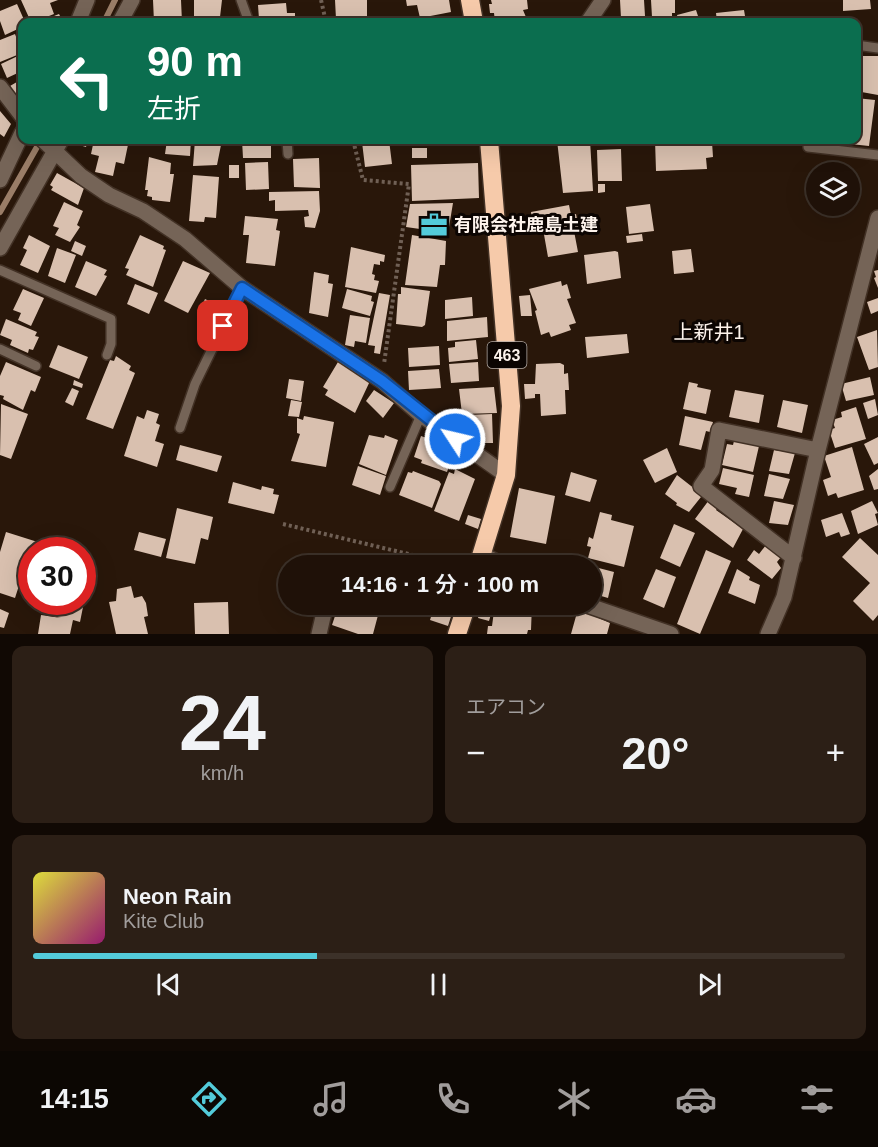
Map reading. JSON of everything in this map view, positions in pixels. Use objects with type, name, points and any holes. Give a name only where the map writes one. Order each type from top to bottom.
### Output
[{"type":"highway","points":[[470,0],[473,18]]},
{"type":"highway","name":"463","points":[[482,555],[506,475],[511,406],[489,144]]},
{"type":"highway","points":[[457,634],[463,615]]},
{"type":"street","points":[[80,18],[87,0]]},
{"type":"street","points":[[122,18],[132,0]]},
{"type":"street","points":[[591,18],[603,0]]},
{"type":"street","points":[[0,87],[18,111]]},
{"type":"street","points":[[0,180],[18,142]]},
{"type":"street","points":[[0,248],[58,146],[81,176],[109,195],[143,211],[185,239],[242,288],[382,381],[421,415],[506,475]]},
{"type":"street","points":[[768,634],[784,597],[818,450],[878,218]]},
{"type":"street","points":[[794,558],[701,486],[712,470],[719,430],[818,450]]},
{"type":"street","points":[[602,610],[671,634]]},
{"type":"street","points":[[319,634],[323,615]]},
{"type":"lane","points":[[241,0],[248,18]]},
{"type":"lane","points":[[861,46],[878,48]]},
{"type":"lane","points":[[287,144],[288,154]]},
{"type":"lane","points":[[808,147],[878,155]]},
{"type":"lane","points":[[0,270],[111,319],[111,344],[107,355]]},
{"type":"lane","points":[[180,428],[195,384],[242,288]]},
{"type":"lane","points":[[0,349],[36,366]]},
{"type":"lane","points":[[390,487],[421,415]]},
{"type":"path","points":[[321,0],[325,18]]},
{"type":"path","points":[[354,144],[363,180],[409,184],[382,381]]},
{"type":"path","points":[[283,524],[413,555]]},
{"type":"building","points":[[21,0],[58,0],[50,3],[54,14],[44,18],[29,18]]},
{"type":"building","points":[[153,0],[181,0],[182,18],[154,18]]},
{"type":"building","points":[[194,0],[222,0],[220,17],[194,16]]},
{"type":"building","points":[[335,0],[367,0],[367,18],[336,18]]},
{"type":"building","points":[[406,0],[449,0],[451,12],[420,18],[417,5],[407,6]]},
{"type":"building","points":[[491,0],[527,0],[528,9],[523,10],[526,18],[495,18],[494,13],[490,13],[489,4],[492,4]]},
{"type":"building","points":[[620,0],[644,0],[645,16],[621,18]]},
{"type":"building","points":[[651,0],[675,0],[675,13],[672,13],[672,16],[652,17]]},
{"type":"building","points":[[843,0],[870,0],[871,9],[843,11]]},
{"type":"building","points":[[286,3],[287,13],[295,13],[295,18],[259,18],[258,5]]},
{"type":"building","points":[[17,4],[23,18],[18,18],[18,29],[5,35],[0,21],[0,11]]},
{"type":"building","points":[[696,10],[699,18],[678,18],[677,15]]},
{"type":"building","points":[[744,10],[745,18],[717,18],[716,13]]},
{"type":"building","points":[[59,14],[61,18],[49,18]]},
{"type":"building","points":[[15,34],[18,55],[0,62],[0,40]]},
{"type":"building","points":[[18,56],[18,73],[7,78],[1,64]]},
{"type":"building","points":[[861,56],[878,56],[878,95],[861,92]]},
{"type":"building","points":[[18,81],[18,98],[10,86]]},
{"type":"building","points":[[861,99],[875,100],[869,146],[850,144],[861,144]]},
{"type":"building","points":[[0,111],[11,124],[4,137],[0,134]]},
{"type":"building","points":[[93,144],[128,144],[124,164],[116,162],[113,176],[95,172],[99,156],[91,154]]},
{"type":"building","points":[[166,144],[191,144],[190,156],[165,154]]},
{"type":"building","points":[[195,144],[221,144],[217,165],[193,166]]},
{"type":"building","points":[[242,144],[271,144],[271,158],[243,158]]},
{"type":"building","points":[[362,144],[390,144],[392,164],[365,167]]},
{"type":"building","points":[[557,144],[590,144],[593,191],[563,193]]},
{"type":"building","points":[[655,144],[712,144],[713,157],[706,158],[707,169],[656,171]]},
{"type":"building","points":[[412,148],[427,148],[427,158],[412,158]]},
{"type":"building","points":[[621,149],[622,181],[598,181],[597,150]]},
{"type":"building","points":[[149,157],[171,163],[170,174],[174,174],[170,202],[152,200],[152,197],[147,196],[148,190],[145,190]]},
{"type":"building","points":[[319,158],[320,188],[294,187],[293,159]]},
{"type":"building","points":[[268,162],[269,189],[246,190],[245,163]]},
{"type":"building","points":[[478,163],[479,198],[412,201],[411,165]]},
{"type":"building","points":[[229,165],[239,165],[239,178],[229,178]]},
{"type":"building","points":[[57,173],[84,188],[78,205],[51,190],[53,187],[50,185]]},
{"type":"building","points":[[193,175],[219,177],[216,218],[205,217],[204,222],[189,221]]},
{"type":"building","points":[[598,184],[605,184],[605,192],[598,193]]},
{"type":"building","points":[[319,191],[320,211],[315,228],[305,227],[304,217],[309,216],[308,210],[275,211],[275,200],[269,201],[269,192]]},
{"type":"building","points":[[64,202],[83,211],[77,225],[80,227],[70,242],[55,235],[59,228],[53,226]]},
{"type":"building","points":[[453,203],[448,233],[406,227],[410,204]]},
{"type":"building","points":[[650,204],[654,231],[629,234],[626,207]]},
{"type":"building","points":[[569,205],[571,215],[576,214],[579,230],[574,231],[578,252],[548,257],[543,229],[534,231],[531,212]]},
{"type":"building","points":[[245,216],[278,219],[276,230],[280,231],[275,266],[246,263],[249,235],[243,235]]},
{"type":"building","points":[[642,234],[643,241],[627,243],[626,236]]},
{"type":"building","points":[[29,235],[50,246],[38,273],[20,265],[27,250],[23,248]]},
{"type":"building","points":[[140,235],[164,246],[163,249],[166,250],[153,287],[126,275],[129,269],[125,268]]},
{"type":"building","points":[[412,235],[446,241],[445,265],[440,265],[437,287],[405,285]]},
{"type":"building","points":[[75,241],[86,246],[82,256],[71,251]]},
{"type":"building","points":[[351,247],[385,255],[384,262],[380,261],[380,265],[374,264],[372,274],[375,275],[374,280],[379,281],[376,293],[345,287]]},
{"type":"building","points":[[57,248],[76,255],[65,283],[48,276]]},
{"type":"building","points":[[691,249],[694,272],[674,274],[672,251]]},
{"type":"building","points":[[618,252],[621,278],[587,284],[584,255]]},
{"type":"building","points":[[86,261],[107,270],[104,275],[107,276],[96,296],[75,287]]},
{"type":"building","points":[[183,261],[210,273],[188,313],[164,301]]},
{"type":"building","points":[[878,270],[878,288],[874,271]]},
{"type":"building","points":[[314,272],[329,275],[328,283],[333,284],[328,317],[309,313]]},
{"type":"building","points":[[561,281],[562,286],[567,284],[571,298],[567,299],[576,323],[569,325],[571,330],[551,337],[549,332],[541,335],[535,311],[537,310],[529,289]]},
{"type":"building","points":[[135,284],[158,293],[149,314],[127,304]]},
{"type":"building","points":[[401,287],[430,291],[425,325],[422,327],[396,324],[398,294],[401,294]]},
{"type":"building","points":[[23,289],[44,298],[31,326],[18,320],[21,313],[13,310]]},
{"type":"building","points":[[347,289],[372,296],[371,301],[374,302],[370,316],[342,308]]},
{"type":"building","points":[[379,293],[390,295],[380,354],[374,353],[375,346],[368,345]]},
{"type":"building","points":[[530,295],[532,316],[521,316],[519,296]]},
{"type":"building","points":[[472,297],[473,316],[445,319],[445,300]]},
{"type":"building","points":[[878,298],[878,311],[871,314],[867,302]]},
{"type":"building","points":[[205,299],[221,307],[214,322],[198,315]]},
{"type":"building","points":[[350,315],[370,318],[366,343],[355,341],[354,347],[345,345]]},
{"type":"building","points":[[487,317],[488,337],[447,341],[447,321]]},
{"type":"building","points":[[6,319],[37,332],[35,336],[39,337],[33,350],[29,349],[28,353],[10,345],[12,340],[0,335]]},
{"type":"building","points":[[877,330],[878,367],[869,370],[857,337]]},
{"type":"building","points":[[627,334],[629,353],[587,358],[585,337]]},
{"type":"building","points":[[476,340],[478,359],[449,362],[448,348],[455,347],[455,342]]},
{"type":"building","points":[[58,345],[88,357],[79,379],[49,367]]},
{"type":"building","points":[[439,346],[440,365],[409,367],[408,348]]},
{"type":"building","points":[[116,356],[131,366],[129,370],[135,373],[113,429],[86,419],[110,360],[114,361]]},
{"type":"building","points":[[6,362],[41,377],[35,392],[31,390],[23,410],[0,395],[0,376]]},
{"type":"building","points":[[338,362],[370,381],[355,413],[325,395],[328,390],[323,387]]},
{"type":"building","points":[[478,362],[479,381],[451,383],[449,364]]},
{"type":"building","points":[[560,363],[564,365],[564,374],[568,373],[569,390],[565,390],[566,414],[541,416],[540,394],[535,394],[535,398],[525,399],[524,384],[535,384],[536,364]]},
{"type":"building","points":[[439,369],[441,388],[409,390],[408,371]]},
{"type":"building","points":[[870,377],[874,395],[846,401],[841,384]]},
{"type":"building","points":[[289,379],[304,381],[301,401],[286,398]]},
{"type":"building","points":[[74,380],[83,384],[82,388],[73,385]]},
{"type":"building","points":[[689,382],[698,384],[697,387],[711,390],[706,414],[683,409]]},
{"type":"building","points":[[494,387],[497,413],[462,414],[459,389]]},
{"type":"building","points":[[72,388],[79,391],[73,406],[65,402]]},
{"type":"building","points":[[374,390],[394,403],[383,418],[366,401]]},
{"type":"building","points":[[735,390],[764,395],[759,423],[729,417]]},
{"type":"building","points":[[875,399],[878,415],[868,419],[863,403]]},
{"type":"building","points":[[291,400],[302,402],[299,417],[288,416]]},
{"type":"building","points":[[783,400],[808,405],[802,433],[777,427]]},
{"type":"building","points":[[1,404],[28,414],[11,459],[0,455]]},
{"type":"building","points":[[856,407],[866,439],[835,448],[829,430],[835,428],[832,420],[842,417],[841,412]]},
{"type":"building","points":[[147,410],[159,414],[156,423],[160,425],[155,441],[164,444],[157,467],[124,456],[137,416],[144,419]]},
{"type":"building","points":[[492,414],[493,443],[476,443],[469,439],[468,415]]},
{"type":"building","points":[[304,416],[334,422],[326,467],[291,461],[300,434],[297,433],[297,418],[303,420]]},
{"type":"building","points":[[685,416],[713,422],[710,432],[706,431],[701,450],[679,445]]},
{"type":"building","points":[[369,435],[384,438],[385,435],[398,440],[386,475],[359,464]]},
{"type":"building","points":[[421,436],[455,448],[447,472],[421,463],[422,460],[414,457]]},
{"type":"building","points":[[878,437],[878,463],[874,465],[864,444]]},
{"type":"building","points":[[734,441],[759,446],[753,472],[722,465],[727,444],[733,445]]},
{"type":"building","points":[[180,445],[222,456],[217,472],[176,460]]},
{"type":"building","points":[[852,447],[864,490],[838,498],[836,493],[828,496],[823,480],[831,477],[824,456]]},
{"type":"building","points":[[667,448],[677,472],[655,483],[643,460]]},
{"type":"building","points":[[774,450],[795,453],[789,474],[769,471]]},
{"type":"building","points":[[358,466],[386,476],[380,495],[352,485]]},
{"type":"building","points":[[723,468],[754,475],[749,497],[735,494],[737,488],[719,484]]},
{"type":"building","points":[[455,469],[475,479],[459,521],[434,511],[449,472],[454,474]]},
{"type":"building","points":[[878,469],[878,489],[874,490],[869,476]]},
{"type":"building","points":[[413,471],[439,481],[441,484],[432,508],[399,495],[408,472]]},
{"type":"building","points":[[571,472],[597,480],[590,502],[565,495]]},
{"type":"building","points":[[769,474],[790,479],[783,499],[764,496]]},
{"type":"building","points":[[677,475],[700,493],[701,497],[689,512],[676,505],[677,503],[665,494]]},
{"type":"building","points":[[233,482],[261,490],[262,486],[274,489],[273,494],[279,495],[274,514],[228,503]]},
{"type":"building","points":[[519,488],[555,496],[546,544],[510,537]]},
{"type":"building","points":[[709,500],[718,507],[716,510],[743,529],[733,548],[695,519]]},
{"type":"building","points":[[774,501],[794,505],[788,525],[769,523]]},
{"type":"building","points":[[872,501],[878,513],[875,514],[878,525],[858,534],[851,511]]},
{"type":"building","points":[[177,508],[213,517],[208,540],[201,538],[195,564],[166,558]]},
{"type":"building","points":[[600,512],[612,515],[611,520],[634,526],[624,567],[602,562],[602,555],[589,555],[591,547],[587,546],[589,537],[593,539]]},
{"type":"building","points":[[842,513],[850,534],[841,537],[839,532],[826,537],[821,520]]},
{"type":"building","points":[[468,515],[481,519],[478,529],[465,524]]},
{"type":"building","points":[[674,524],[695,533],[680,567],[660,558]]},
{"type":"building","points":[[6,532],[22,537],[18,537],[18,589],[15,598],[0,593],[0,552]]},
{"type":"building","points":[[139,532],[166,539],[161,557],[134,550]]},
{"type":"building","points":[[860,538],[878,555],[878,615],[873,621],[853,601],[870,583],[842,557]]},
{"type":"building","points":[[766,545],[781,557],[777,562],[781,568],[772,579],[747,560],[754,550],[759,554]]},
{"type":"building","points":[[706,550],[731,561],[700,634],[677,624]]},
{"type":"building","points":[[602,569],[614,572],[608,598],[602,596]]},
{"type":"building","points":[[656,569],[676,577],[664,608],[643,599]]},
{"type":"building","points":[[737,569],[750,577],[749,580],[760,585],[755,604],[728,593]]},
{"type":"building","points":[[131,586],[134,598],[142,596],[146,603],[148,616],[144,617],[148,634],[116,634],[109,602],[116,601],[117,589]]},
{"type":"building","points":[[228,602],[229,634],[195,634],[194,603]]},
{"type":"building","points":[[0,609],[9,613],[4,628],[0,627]]},
{"type":"building","points":[[41,615],[61,618],[49,615],[81,615],[80,622],[73,620],[70,634],[38,634]]},
{"type":"building","points":[[341,615],[378,615],[373,634],[358,634],[332,625],[335,616],[340,617]]},
{"type":"building","points":[[432,615],[452,615],[448,626],[430,620]]},
{"type":"building","points":[[479,615],[491,615],[489,621],[478,618]]},
{"type":"building","points":[[494,615],[532,615],[531,630],[528,630],[527,634],[487,634],[488,626],[492,626]]},
{"type":"building","points":[[576,615],[592,615],[610,623],[607,634],[571,634]]},
{"type":"waterway","points":[[106,18],[115,0]]},
{"type":"waterway","points":[[0,212],[39,144]]},
{"type":"place","name":"有限会社鹿島土建","points":[[434,225]]},
{"type":"district","name":"上新井1","points":[[709,332]]},
{"type":"route","points":[[223,326],[242,288],[310,331],[382,381],[421,415],[455,439]]}]
